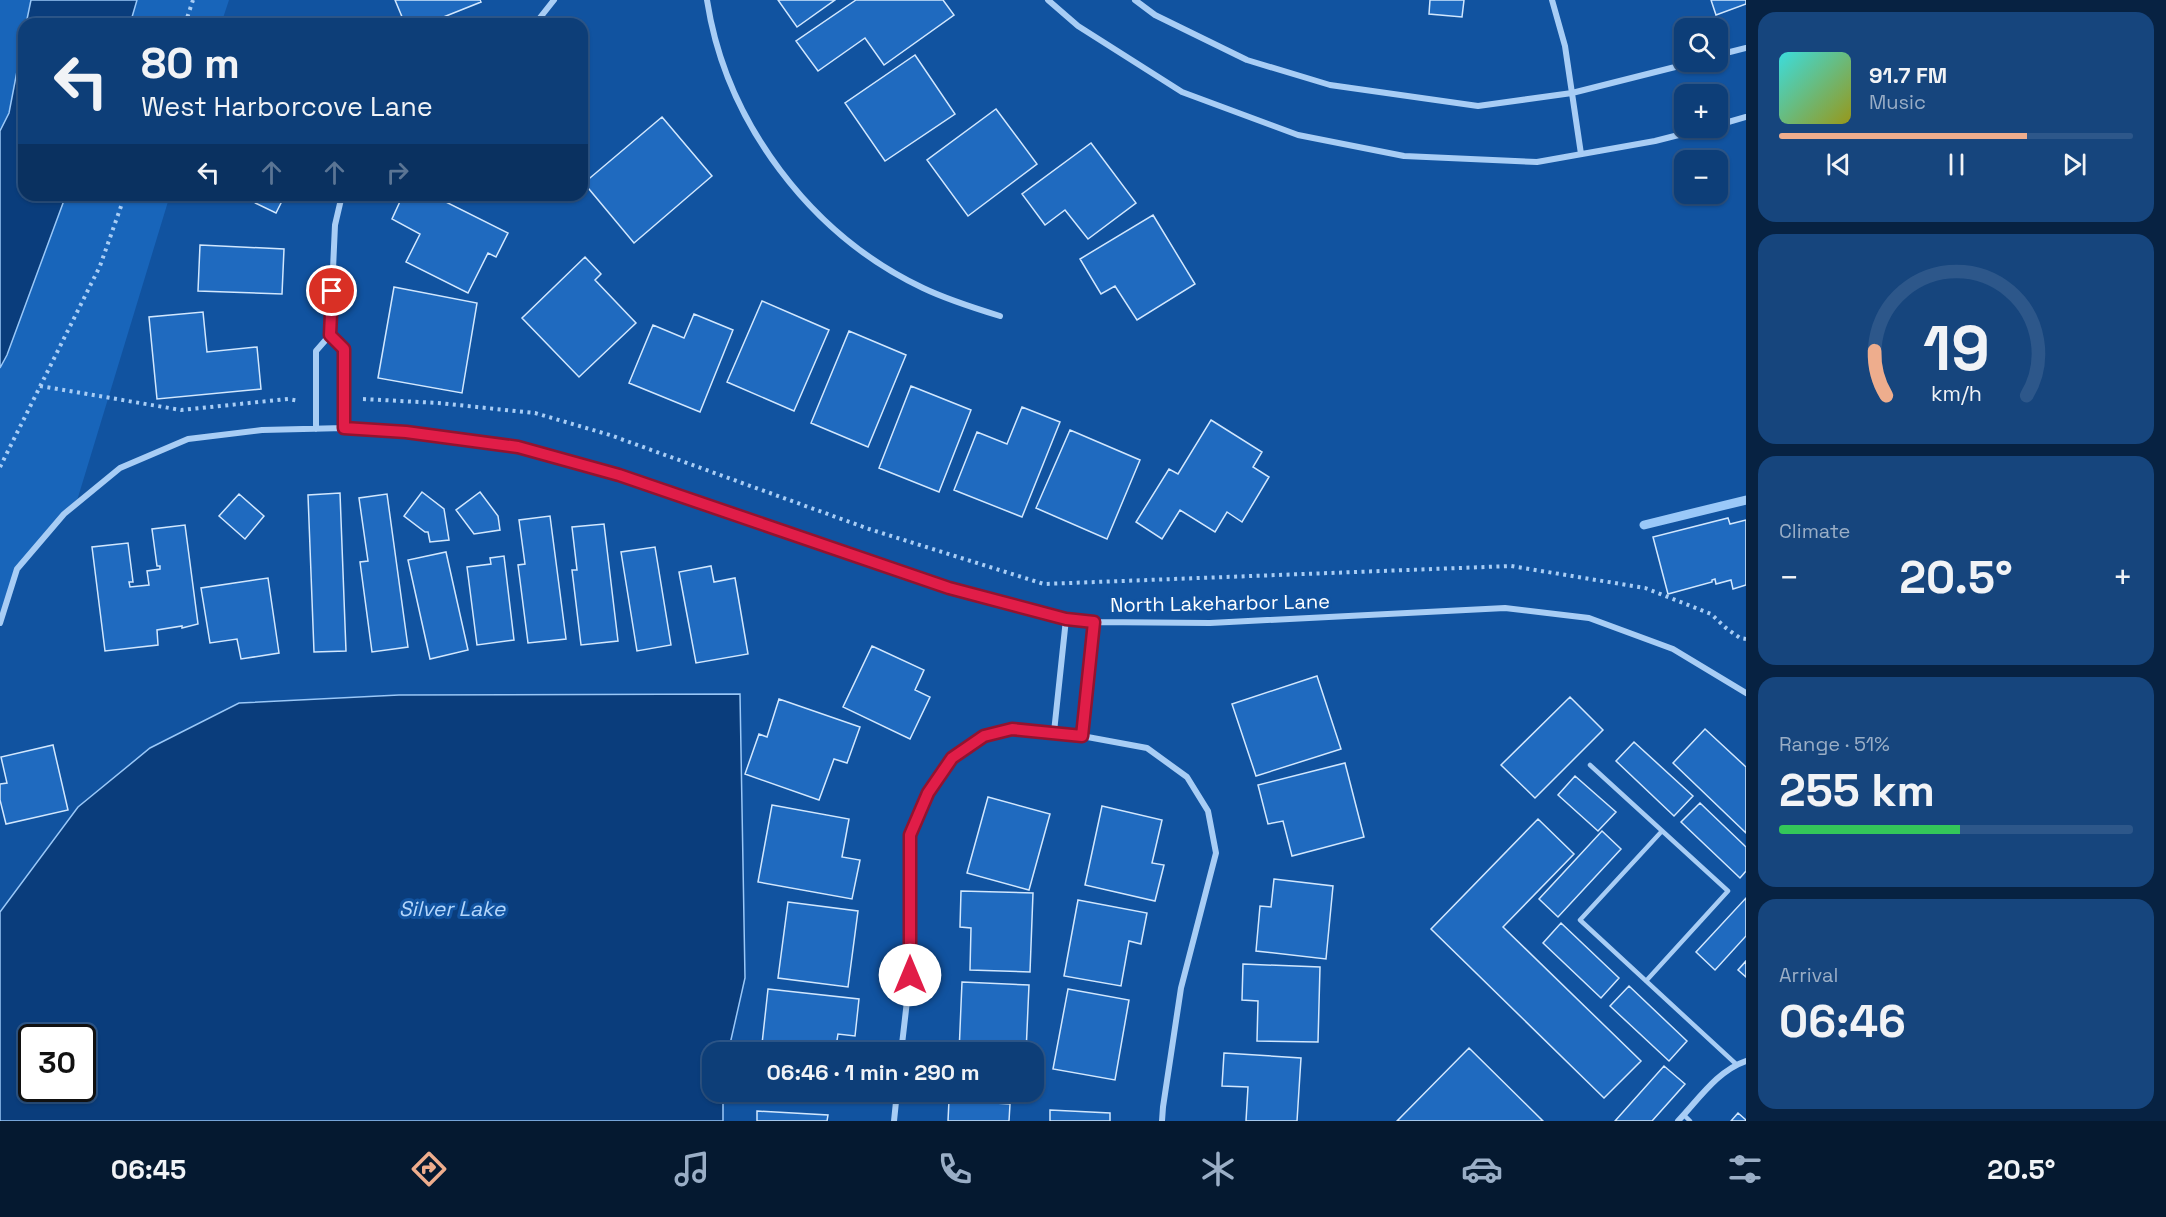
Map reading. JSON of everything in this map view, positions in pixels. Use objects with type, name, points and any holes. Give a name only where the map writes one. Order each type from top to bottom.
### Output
[{"type":"street","points":[[540,18],[554,0]]},
{"type":"street","points":[[707,0],[720,55],[734,93],[752,129],[774,164],[823,220],[887,269],[961,304],[1000,316]]},
{"type":"street","points":[[1048,0],[1078,26],[1182,92],[1298,135],[1404,156],[1537,162],[1674,136]]},
{"type":"street","points":[[1135,0],[1155,15],[1247,60],[1330,85],[1478,106],[1572,93],[1674,67]]},
{"type":"street","points":[[1552,0],[1565,46],[1581,154]]},
{"type":"street","points":[[1728,53],[1746,48]]},
{"type":"street","points":[[1728,122],[1746,117]]},
{"type":"street","points":[[316,429],[316,351],[330,335],[335,225],[341,201]]},
{"type":"street","points":[[330,335],[344,349],[344,428]]},
{"type":"street","name":"North Lakeharbor Lane","points":[[0,623],[17,570],[64,514],[120,468],[188,439],[262,430],[344,428],[406,432],[518,447],[619,475],[949,588],[1066,619],[1094,622],[1210,623],[1505,608],[1589,618],[1673,649],[1746,693]]},
{"type":"street","points":[[1054,732],[1066,619]]},
{"type":"street","points":[[1082,736],[1094,622]]},
{"type":"street","points":[[902,1042],[910,975],[910,835],[928,793],[952,758],[984,736],[1012,729],[1054,732],[1147,748],[1187,777],[1208,812],[1216,853],[1181,988],[1162,1121]]},
{"type":"street","points":[[1678,1121],[1718,1078],[1736,1064],[1746,1061]]},
{"type":"street","points":[[894,1121],[896,1102]]},
{"type":"lane","points":[[1590,765],[1728,891],[1646,981]]},
{"type":"lane","points":[[1662,831],[1580,920],[1736,1064]]},
{"type":"lane","points":[[1684,1115],[1690,1121]]},
{"type":"path","points":[[187,18],[193,0]]},
{"type":"path","points":[[0,467],[100,266],[123,201]]},
{"type":"path","points":[[40,386],[181,410],[288,399],[298,402]]},
{"type":"path","points":[[358,399],[438,403],[535,413],[610,435],[870,529],[1044,584],[1511,566],[1644,588],[1711,614],[1726,628],[1740,638],[1746,639]]},
{"type":"shaded area","points":[[0,0],[31,0],[27,18],[18,18],[18,66],[9,113],[0,131]]},
{"type":"shaded area","points":[[137,0],[229,0],[223,18],[132,18]]},
{"type":"shaded area","points":[[64,201],[168,201],[76,504],[17,569],[0,623],[0,368],[7,355]]},
{"type":"water","points":[[31,0],[137,0],[132,18],[27,18]]},
{"type":"water","points":[[18,66],[18,201],[64,201],[7,355],[0,368],[0,131],[9,113]]},
{"type":"water","name":"Silver Lake","points":[[740,694],[745,978],[730,1042],[702,1042],[702,1102],[723,1102],[723,1121],[0,1121],[0,912],[78,807],[150,748],[239,703],[399,695]]},
{"type":"building","points":[[395,0],[480,0],[481,2],[441,18],[402,18]]},
{"type":"building","points":[[778,0],[835,0],[797,27]]},
{"type":"building","points":[[856,0],[943,0],[954,15],[884,65],[865,38],[818,71],[796,41]]},
{"type":"building","points":[[1430,0],[1464,0],[1462,17],[1429,14]]},
{"type":"building","points":[[1711,0],[1746,0],[1746,4],[1716,15]]},
{"type":"building","points":[[915,55],[955,114],[885,161],[845,103]]},
{"type":"building","points":[[996,109],[1037,164],[968,216],[927,160]]},
{"type":"building","points":[[662,117],[712,176],[634,243],[588,188],[588,180]]},
{"type":"building","points":[[1091,143],[1136,203],[1088,239],[1065,210],[1045,225],[1022,194]]},
{"type":"building","points":[[251,201],[282,201],[276,213]]},
{"type":"building","points":[[400,201],[444,201],[508,233],[496,257],[488,253],[468,293],[406,262],[420,234],[392,219]]},
{"type":"building","points":[[1153,215],[1195,284],[1137,320],[1115,286],[1101,294],[1080,259]]},
{"type":"building","points":[[200,245],[284,249],[282,294],[198,291]]},
{"type":"building","points":[[585,257],[601,274],[595,280],[636,323],[579,377],[522,318]]},
{"type":"building","points":[[394,287],[477,303],[462,393],[378,378]]},
{"type":"building","points":[[762,301],[829,330],[794,411],[727,382]]},
{"type":"building","points":[[203,312],[207,352],[257,347],[261,389],[157,399],[149,317]]},
{"type":"building","points":[[694,314],[733,330],[700,412],[629,383],[653,325],[684,338]]},
{"type":"building","points":[[849,331],[906,355],[868,447],[811,423]]},
{"type":"building","points":[[911,386],[971,410],[939,492],[879,468]]},
{"type":"building","points":[[1022,407],[1060,422],[1022,517],[954,490],[977,432],[1007,444]]},
{"type":"building","points":[[1211,420],[1262,452],[1253,467],[1269,477],[1242,522],[1227,512],[1215,532],[1180,510],[1162,539],[1136,522],[1169,469],[1178,474]]},
{"type":"building","points":[[1070,430],[1140,460],[1107,539],[1036,508]]},
{"type":"building","points":[[422,492],[444,509],[449,540],[430,542],[428,532],[404,516]]},
{"type":"building","points":[[480,492],[498,516],[500,530],[474,534],[456,510]]},
{"type":"building","points":[[340,493],[346,651],[314,652],[308,495]]},
{"type":"building","points":[[239,494],[264,516],[245,539],[219,516]]},
{"type":"building","points":[[387,494],[408,647],[372,652],[360,562],[368,561],[359,498]]},
{"type":"building","points":[[550,516],[566,639],[528,643],[518,565],[525,564],[519,520]]},
{"type":"building","points":[[1728,518],[1730,524],[1746,520],[1746,585],[1733,589],[1731,580],[1716,584],[1715,579],[1712,582],[1668,594],[1653,537]]},
{"type":"building","points":[[604,524],[618,641],[581,645],[572,570],[577,570],[572,527]]},
{"type":"building","points":[[185,525],[198,624],[157,630],[158,645],[105,651],[92,547],[128,543],[133,582],[129,582],[130,587],[149,585],[147,571],[160,569],[160,566],[157,566],[152,529]]},
{"type":"building","points":[[655,547],[671,645],[637,651],[621,552]]},
{"type":"building","points":[[446,552],[468,650],[430,659],[408,560]]},
{"type":"building","points":[[504,556],[514,640],[477,645],[467,567],[491,564],[490,558]]},
{"type":"building","points":[[711,566],[714,582],[735,578],[748,654],[696,663],[679,572]]},
{"type":"building","points":[[268,578],[279,653],[241,659],[237,639],[210,643],[201,588]]},
{"type":"building","points":[[872,646],[924,670],[915,690],[930,697],[910,739],[843,707]]},
{"type":"building","points":[[1317,676],[1341,749],[1256,776],[1232,704]]},
{"type":"building","points":[[1570,697],[1603,730],[1535,798],[1501,765]]},
{"type":"building","points":[[779,699],[860,727],[847,763],[834,759],[819,800],[745,774],[759,734],[767,737]]},
{"type":"building","points":[[1705,729],[1746,767],[1746,833],[1673,763]]},
{"type":"building","points":[[1634,742],[1693,796],[1674,816],[1616,761]]},
{"type":"building","points":[[53,745],[68,810],[6,824],[0,800],[0,784],[7,783],[1,757]]},
{"type":"building","points":[[1345,763],[1364,837],[1292,856],[1283,821],[1268,824],[1258,785]]},
{"type":"building","points":[[1575,776],[1616,812],[1598,831],[1558,795]]},
{"type":"building","points":[[988,797],[1050,814],[1029,890],[967,873]]},
{"type":"building","points":[[1700,803],[1746,847],[1746,871],[1740,878],[1681,822]]},
{"type":"building","points":[[772,805],[849,819],[842,857],[860,860],[852,899],[758,882]]},
{"type":"building","points":[[1102,806],[1162,820],[1152,863],[1164,865],[1155,901],[1085,885]]},
{"type":"building","points":[[1538,819],[1574,854],[1503,927],[1641,1061],[1604,1098],[1431,929]]},
{"type":"building","points":[[1602,831],[1621,849],[1558,917],[1539,899]]},
{"type":"building","points":[[1274,879],[1333,886],[1326,959],[1256,951],[1260,906],[1271,907]]},
{"type":"building","points":[[961,891],[1033,893],[1030,972],[970,970],[971,928],[960,927]]},
{"type":"building","points":[[1746,898],[1746,936],[1715,970],[1696,952]]},
{"type":"building","points":[[1078,900],[1147,913],[1141,944],[1129,941],[1121,986],[1064,976]]},
{"type":"building","points":[[788,902],[858,911],[848,987],[778,978]]},
{"type":"building","points":[[1561,923],[1619,978],[1601,998],[1543,943]]},
{"type":"building","points":[[1746,961],[1746,977],[1738,970]]},
{"type":"building","points":[[1243,964],[1320,967],[1318,1042],[1257,1041],[1258,1001],[1242,1000]]},
{"type":"building","points":[[962,982],[1029,985],[1026,1042],[959,1042]]},
{"type":"building","points":[[1629,986],[1687,1041],[1669,1061],[1610,1006]]},
{"type":"building","points":[[768,989],[859,999],[855,1036],[838,1034],[837,1042],[762,1042]]},
{"type":"building","points":[[1068,989],[1129,1000],[1115,1080],[1053,1069]]},
{"type":"building","points":[[1469,1048],[1543,1121],[1397,1121]]},
{"type":"building","points":[[1224,1053],[1301,1058],[1297,1121],[1246,1121],[1248,1087],[1222,1086]]},
{"type":"building","points":[[1664,1066],[1685,1084],[1652,1121],[1615,1121]]},
{"type":"building","points":[[949,1102],[1010,1104],[1009,1121],[948,1121]]},
{"type":"building","points":[[1050,1110],[1110,1113],[1110,1121],[1050,1121]]},
{"type":"building","points":[[757,1111],[828,1115],[827,1121],[757,1121]]},
{"type":"building","points":[[1738,1113],[1746,1120],[1746,1121],[1731,1121]]},
{"type":"waterway","points":[[1644,525],[1746,500]]},
{"type":"route","points":[[332,291],[330,335],[344,349],[344,428],[406,432],[518,447],[619,475],[949,588],[1066,619],[1094,622],[1082,736],[1012,729],[984,736],[952,758],[928,793],[910,835],[910,975]]}]
